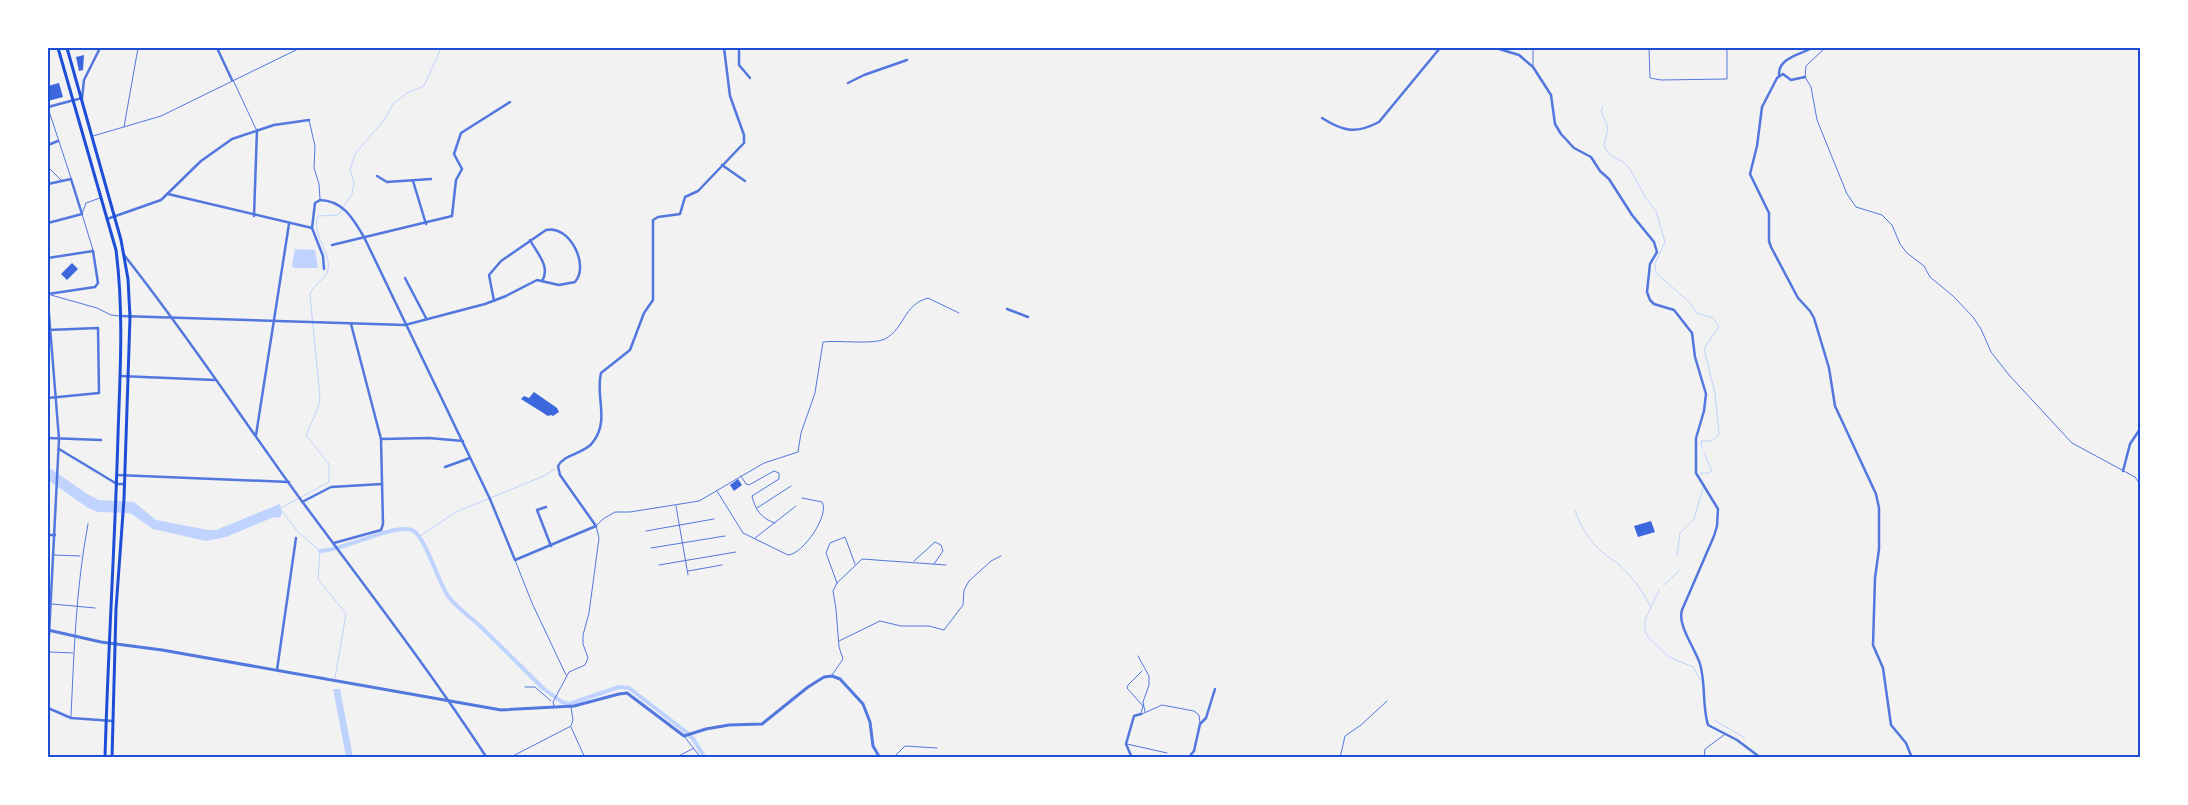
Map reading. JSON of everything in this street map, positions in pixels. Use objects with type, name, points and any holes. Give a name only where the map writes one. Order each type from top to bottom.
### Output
[{"type":"main road","points":[[58,48],[116,250],[120,281],[121,316],[117,484],[105,758]]},
{"type":"main road","points":[[67,48],[115,216],[124,255],[130,317],[124,499],[112,721],[112,758]]},
{"type":"street","points":[[48,107],[82,98],[84,80],[100,48]]},
{"type":"street","points":[[217,48],[232,80]]},
{"type":"street","points":[[324,269],[323,256],[312,228],[315,203],[320,200],[331,201],[350,213],[364,237],[491,499],[515,560],[596,526],[560,475],[558,466],[563,460],[586,449],[598,435],[602,415],[601,373],[630,350],[644,313],[653,300],[654,269],[651,238],[653,220],[658,217],[680,214],[685,197],[698,191],[742,145],[744,140],[730,96],[724,48]]},
{"type":"street","points":[[739,48],[739,64],[750,78]]},
{"type":"street","points":[[1322,118],[1345,130],[1365,128],[1379,122],[1440,48]]},
{"type":"street","points":[[1496,48],[1519,55],[1533,67],[1551,95],[1554,124],[1574,148],[1591,156],[1600,170],[1609,178],[1632,215],[1657,248],[1650,264],[1647,284],[1650,300],[1654,304],[1674,310],[1687,324],[1694,340],[1695,358],[1706,394],[1704,411],[1696,438],[1696,473],[1718,509],[1718,521],[1714,536],[1695,576],[1680,618],[1700,662],[1708,725],[1748,747],[1761,758]]},
{"type":"street","points":[[1812,48],[1783,62],[1780,67],[1779,75],[1762,107],[1757,146],[1750,174],[1769,213],[1772,247],[1798,298],[1810,310],[1814,318],[1829,368],[1832,397],[1835,406],[1876,494],[1879,508],[1879,548],[1875,578],[1873,645],[1883,668],[1891,725],[1906,743],[1912,758]]},
{"type":"street","points":[[848,83],[864,74],[907,60]]},
{"type":"street","points":[[1779,75],[1783,74],[1791,80],[1804,77]]},
{"type":"street","points":[[332,245],[426,224],[452,216],[456,180],[462,168],[454,154],[460,135],[510,102]]},
{"type":"street","points":[[107,219],[148,206],[168,194],[201,161],[232,139],[256,130],[309,120]]},
{"type":"street","points":[[254,216],[256,130]]},
{"type":"street","points":[[48,145],[58,141]]},
{"type":"street","points":[[722,165],[745,181]]},
{"type":"street","points":[[377,176],[387,182],[431,179]]},
{"type":"street","points":[[48,184],[71,179],[82,214],[48,223]]},
{"type":"street","points":[[413,181],[426,224]]},
{"type":"street","points":[[168,194],[254,216],[312,228]]},
{"type":"street","points":[[256,436],[289,224]]},
{"type":"street","points":[[121,316],[405,325],[494,301],[535,281],[559,285],[575,282],[580,273],[579,257],[574,247],[558,230],[546,230],[530,240],[501,261],[490,273],[494,301]]},
{"type":"street","points":[[530,240],[545,267],[545,276],[542,281]]},
{"type":"street","points":[[48,258],[93,250],[98,283],[96,286],[48,294]]},
{"type":"street","points":[[124,255],[174,318],[215,380],[288,482],[450,701],[487,758]]},
{"type":"street","points":[[405,278],[426,319]]},
{"type":"street","points":[[48,302],[59,439],[48,654]]},
{"type":"street","points":[[1007,309],[1028,317]]},
{"type":"street","points":[[334,544],[382,528],[381,439],[352,324]]},
{"type":"street","points":[[48,398],[99,393],[98,328],[49,329]]},
{"type":"street","points":[[120,376],[215,380]]},
{"type":"street","points":[[2123,471],[2130,444],[2140,429]]},
{"type":"street","points":[[48,438],[101,440]]},
{"type":"street","points":[[381,439],[429,438],[463,441]]},
{"type":"street","points":[[59,449],[117,484],[124,484]]},
{"type":"street","points":[[445,467],[470,458]]},
{"type":"street","points":[[117,475],[288,482]]},
{"type":"street","points":[[302,501],[331,487],[382,484]]},
{"type":"street","points":[[546,506],[537,510],[551,546]]},
{"type":"street","points":[[48,535],[55,535]]},
{"type":"street","points":[[277,672],[296,538]]},
{"type":"street","points":[[48,630],[75,637],[501,710],[571,706],[627,693],[685,736],[729,725],[762,724],[808,687],[824,677],[832,676],[840,679],[863,704],[870,722],[873,746],[880,758]]},
{"type":"street","points":[[1188,758],[1194,751],[1200,724],[1206,718],[1216,689]]},
{"type":"street","points":[[48,708],[71,718],[112,721]]},
{"type":"street","points":[[1132,758],[1126,744],[1134,716],[1141,714]]},
{"type":"lane","points":[[124,127],[138,48]]},
{"type":"lane","points":[[93,136],[161,116],[300,48]]},
{"type":"lane","points":[[1533,48],[1533,67]]},
{"type":"lane","points":[[1649,48],[1650,78],[1661,80],[1727,79],[1727,48]]},
{"type":"lane","points":[[1825,48],[1810,60],[1806,66],[1804,77],[1811,87],[1817,120],[1829,151],[1847,194],[1856,207],[1882,215],[1892,225],[1906,253],[1924,266],[1930,277],[1953,296],[1973,317],[1981,329],[1991,352],[2009,375],[2072,443],[2135,477],[2140,484]]},
{"type":"lane","points":[[232,80],[256,130]]},
{"type":"lane","points":[[48,107],[71,179]]},
{"type":"lane","points":[[309,120],[315,146],[314,168],[319,184],[320,200]]},
{"type":"lane","points":[[48,167],[61,180]]},
{"type":"lane","points":[[93,250],[82,214],[86,203],[101,198]]},
{"type":"lane","points":[[48,294],[97,308],[111,315],[121,316]]},
{"type":"lane","points":[[553,701],[569,672],[585,665],[588,658],[583,644],[583,635],[589,614],[599,538],[596,526],[603,518],[615,512],[676,506],[702,500],[764,463],[799,450],[801,433],[815,393],[823,342],[836,340],[879,342],[895,331],[913,304],[928,298],[959,313]]},
{"type":"lane","points":[[740,476],[749,485],[774,471],[779,473],[779,479],[752,496],[756,508],[765,519],[775,523]]},
{"type":"lane","points":[[756,508],[792,486]]},
{"type":"lane","points":[[716,490],[738,528],[754,539],[788,554],[792,554],[803,546],[822,519],[824,506],[822,502],[802,498]]},
{"type":"lane","points":[[676,506],[688,575]]},
{"type":"lane","points":[[754,539],[796,506]]},
{"type":"lane","points":[[646,531],[714,519]]},
{"type":"lane","points":[[71,718],[82,556],[88,524]]},
{"type":"lane","points":[[651,548],[725,536]]},
{"type":"lane","points":[[837,583],[826,551],[832,541],[845,537],[855,564]]},
{"type":"lane","points":[[913,562],[935,542],[941,545],[943,551],[934,564]]},
{"type":"lane","points":[[659,565],[736,552]]},
{"type":"lane","points":[[54,555],[82,556]]},
{"type":"lane","points":[[839,641],[880,621],[901,626],[929,626],[944,630],[963,605],[964,590],[969,581],[991,561],[1001,556]]},
{"type":"lane","points":[[832,676],[843,659],[832,591],[855,564],[862,559],[946,564]]},
{"type":"lane","points":[[515,560],[532,603],[567,676]]},
{"type":"lane","points":[[687,572],[722,565]]},
{"type":"lane","points":[[51,604],[95,608]]},
{"type":"lane","points":[[48,654],[74,653]]},
{"type":"lane","points":[[1138,656],[1149,676],[1149,686],[1143,702],[1145,713]]},
{"type":"lane","points":[[1142,671],[1128,685],[1128,688],[1143,706],[1141,714],[1162,706],[1194,711],[1199,715],[1200,724]]},
{"type":"lane","points":[[525,687],[535,687],[553,701],[554,707]]},
{"type":"lane","points":[[1340,758],[1345,736],[1387,701]]},
{"type":"lane","points":[[571,706],[573,720],[571,726],[585,758]]},
{"type":"lane","points":[[509,758],[571,726]]},
{"type":"lane","points":[[1704,758],[1705,749],[1726,734]]},
{"type":"lane","points":[[685,736],[701,758]]},
{"type":"lane","points":[[1126,744],[1167,753]]},
{"type":"lane","points":[[892,758],[905,746],[937,748]]},
{"type":"lane","points":[[675,758],[694,748]]},
{"type":"water","points":[[295,249],[315,250],[318,268],[295,268],[292,266]]},
{"type":"water","points":[[48,467],[99,500],[134,502],[156,520],[216,530],[280,504],[282,513],[280,518],[274,517],[226,537],[206,541],[153,529],[130,513],[98,512],[88,508],[48,480]]},
{"type":"water","points":[[333,689],[340,689],[353,757],[346,757]]},
{"type":"building","points":[[84,55],[83,70],[79,71],[76,57]]},
{"type":"building","points":[[59,83],[63,97],[48,101],[48,86]]},
{"type":"building","points":[[72,263],[78,269],[67,280],[61,274]]},
{"type":"building","points":[[534,392],[557,408],[559,412],[553,416],[548,416],[521,399],[524,396],[529,398]]},
{"type":"building","points":[[738,479],[742,485],[734,491],[730,485]]},
{"type":"building","points":[[1651,521],[1655,532],[1638,537],[1634,526]]},
{"type":"waterway","points":[[281,508],[329,482],[329,464],[306,435],[318,408],[320,398],[310,295],[313,288],[325,277],[328,270],[327,256],[317,229],[318,216],[338,215],[352,194],[354,183],[350,170],[355,154],[385,119],[393,104],[407,93],[424,86],[441,48]]},
{"type":"waterway","points":[[1603,106],[1601,111],[1608,128],[1605,148],[1610,155],[1625,163],[1630,169],[1645,197],[1656,211],[1665,242],[1655,264],[1656,273],[1689,302],[1697,313],[1713,318],[1719,326],[1704,349],[1715,393],[1719,433],[1710,441],[1701,441],[1702,449]]},
{"type":"waterway","points":[[1701,475],[1701,473],[1712,471],[1704,453]]},
{"type":"waterway","points":[[420,536],[456,512],[544,476],[555,469]]},
{"type":"waterway","points":[[1677,556],[1680,533],[1694,519],[1703,488]]},
{"type":"waterway","points":[[1575,510],[1589,538],[1628,574],[1641,590],[1651,608]]},
{"type":"waterway","points":[[282,511],[297,531],[320,551],[318,579],[346,614],[335,678]]},
{"type":"waterway","points":[[320,551],[342,547],[393,530],[412,530],[422,540],[444,589],[451,600],[544,689],[562,702],[569,704],[619,687],[629,688],[685,731],[694,740],[705,758]]},
{"type":"waterway","points":[[1664,585],[1680,570]]},
{"type":"waterway","points":[[1659,590],[1645,620],[1645,632],[1669,657],[1693,667],[1700,679]]},
{"type":"waterway","points":[[1714,720],[1745,738]]}]
